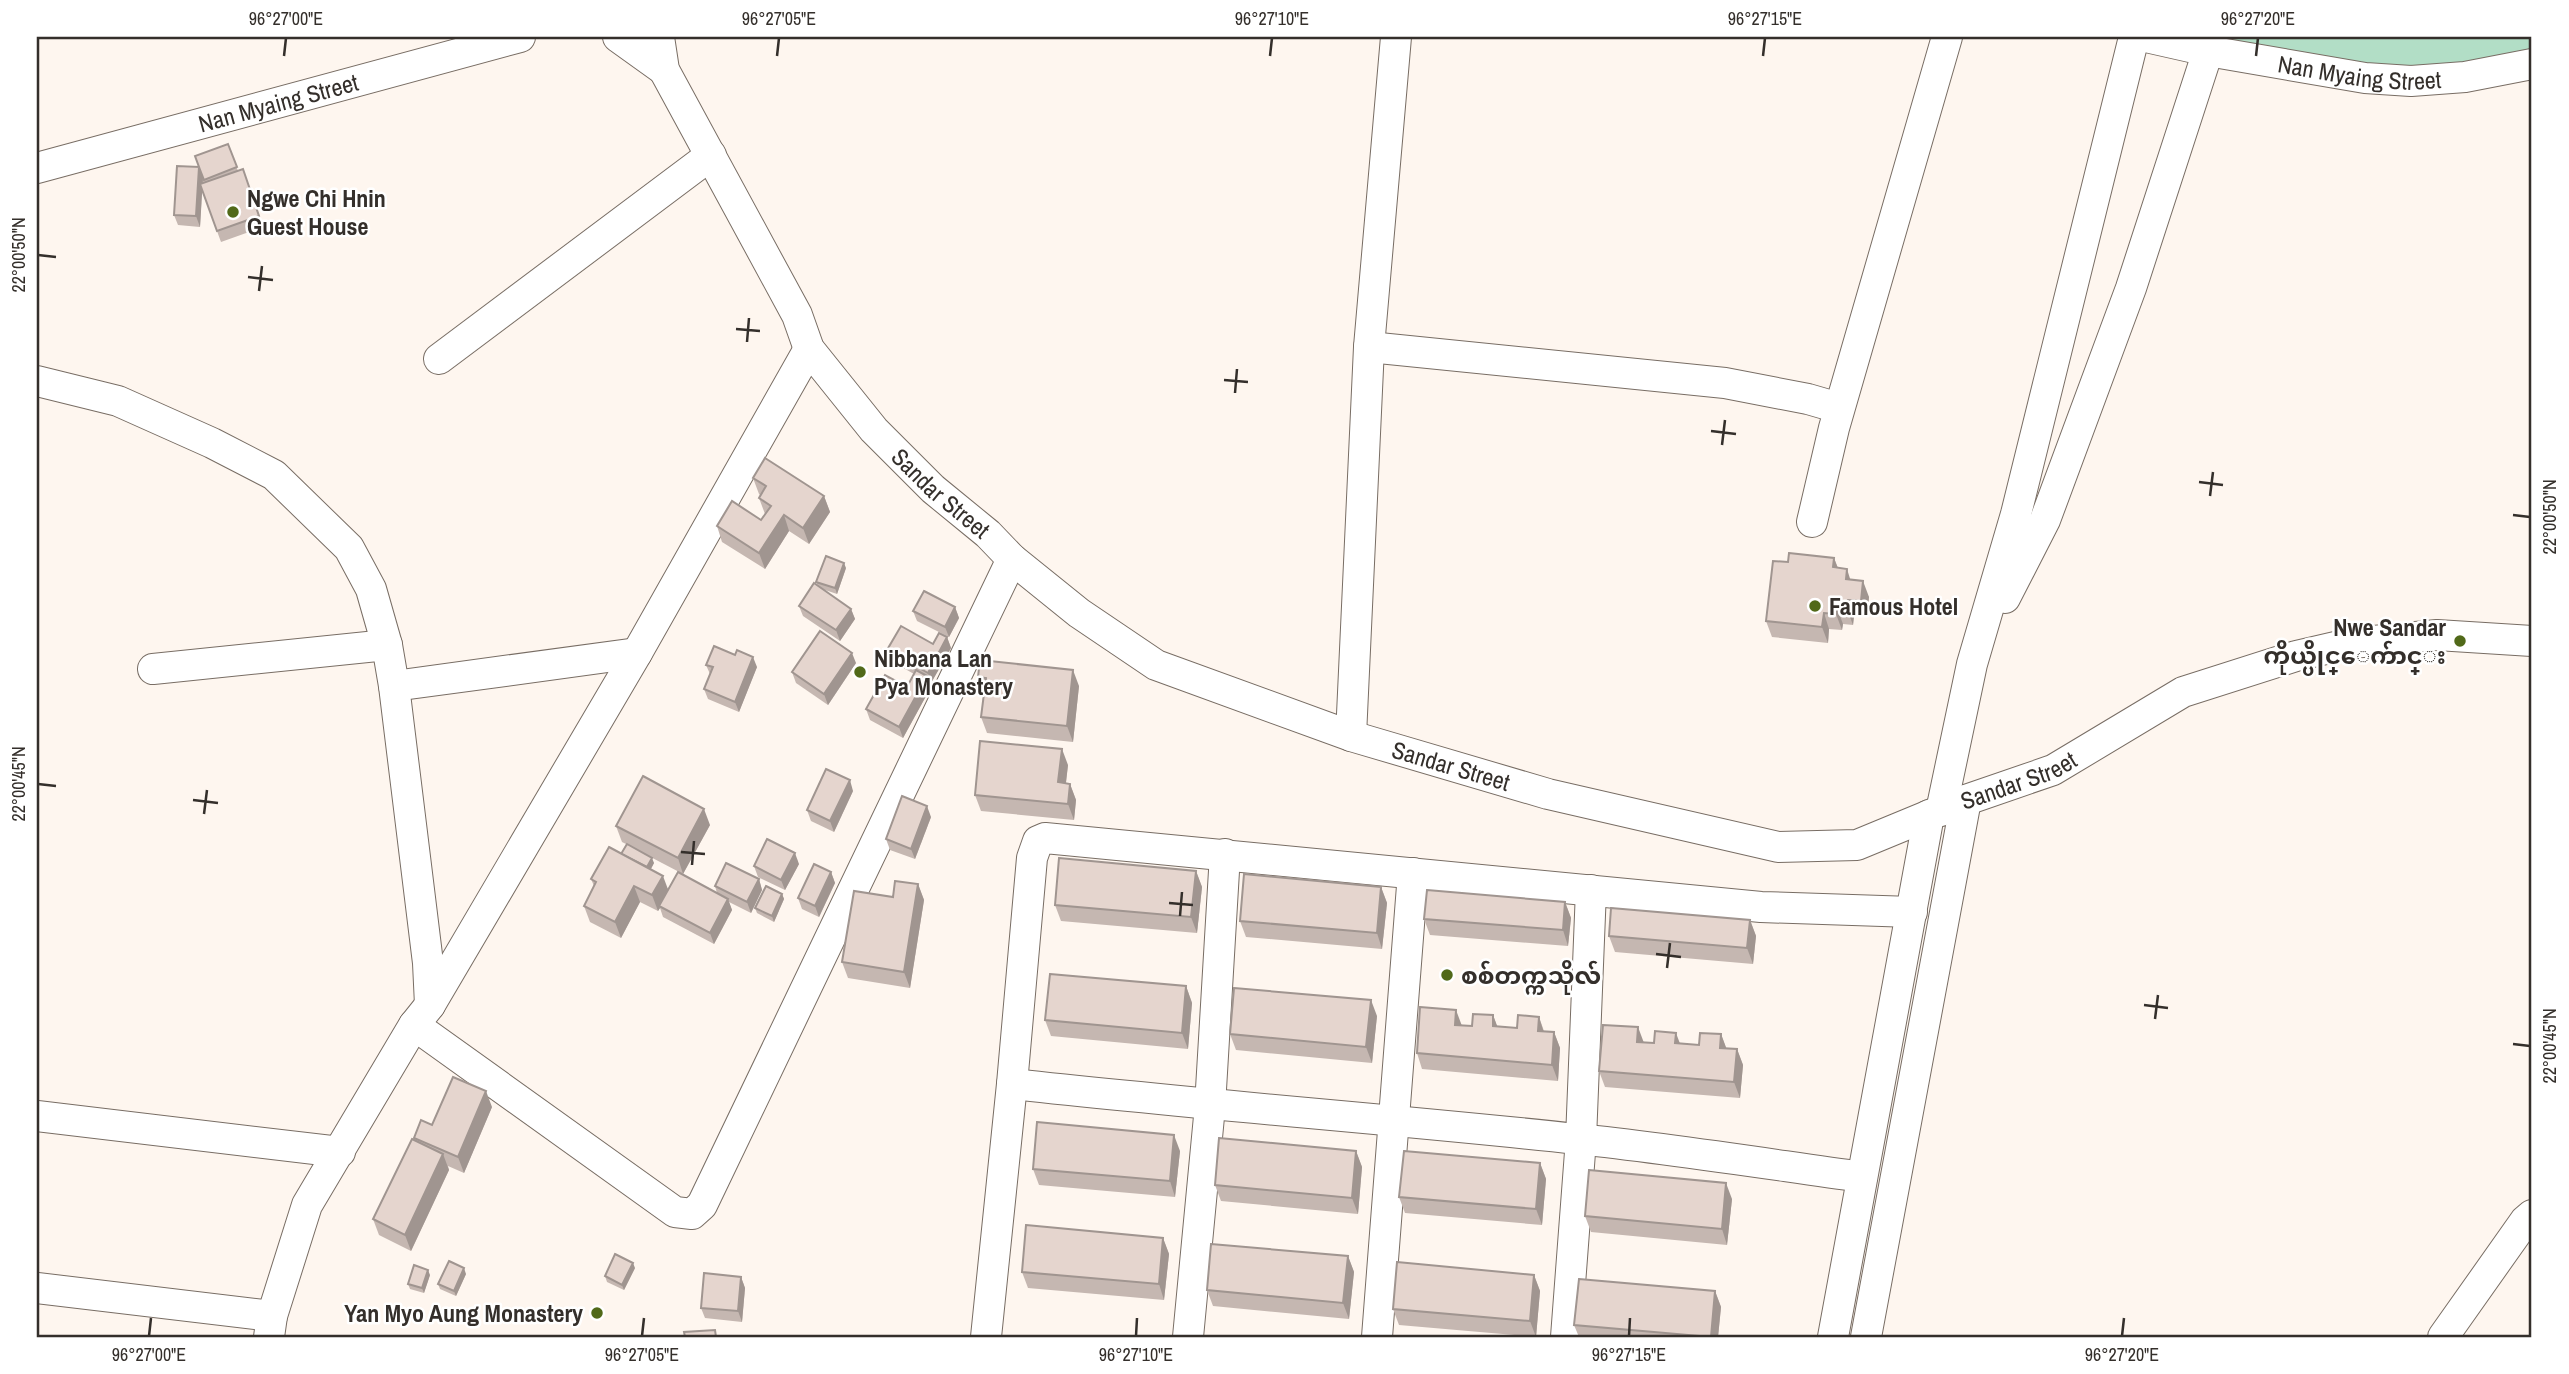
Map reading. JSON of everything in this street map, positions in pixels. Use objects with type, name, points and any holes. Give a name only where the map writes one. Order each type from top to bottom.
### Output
[{"type":"street","name":"Nan Myaing Street","points":[[37,168],[520,37]]},
{"type":"street","points":[[618,37],[664,70]]},
{"type":"street","name":"Sandar Street","points":[[659,37],[664,70],[797,315],[809,349],[874,430],[933,489],[988,534],[1012,559],[1079,613],[1156,665],[1351,736],[1548,794],[1778,847],[1857,845],[1945,809],[2053,770],[2183,692],[2296,656],[2352,643],[2437,635],[2532,641]]},
{"type":"street","points":[[1351,736],[1369,348],[1396,37]]},
{"type":"street","points":[[1812,522],[1839,408],[1947,37]]},
{"type":"street","points":[[1866,1337],[1945,809],[1972,664],[2016,514],[2134,37]]},
{"type":"street","name":"Nan Myaing Street","points":[[2146,37],[2208,51],[2365,78],[2411,81],[2465,77],[2532,64]]},
{"type":"street","points":[[1972,664],[2045,520],[2131,288],[2208,51]]},
{"type":"street","points":[[439,359],[712,155]]},
{"type":"street","points":[[1369,348],[1725,383],[1808,399],[1839,408]]},
{"type":"street","points":[[37,1288],[270,1327],[307,1205],[637,653],[809,349]]},
{"type":"street","points":[[37,381],[118,401],[212,443],[274,475],[349,548],[371,589],[387,645],[394,686],[428,963],[422,1015]]},
{"type":"street","points":[[422,1015],[675,1212],[692,1214],[702,1205],[1012,559]]},
{"type":"street","points":[[153,669],[387,645]]},
{"type":"street","points":[[394,686],[637,653]]},
{"type":"street","points":[[1833,1337],[1912,912],[1945,809]]},
{"type":"street","points":[[986,1337],[1032,859],[1038,841],[1045,838],[1225,854],[1762,907],[1912,912]]},
{"type":"street","points":[[1188,1337],[1210,1106],[1225,854]]},
{"type":"street","points":[[1377,1337],[1413,873]]},
{"type":"street","points":[[1566,1337],[1581,1139],[1591,890]]},
{"type":"street","points":[[1012,1084],[1210,1106],[1392,1120],[1581,1139],[1862,1177]]},
{"type":"street","points":[[37,1116],[340,1152]]},
{"type":"street","points":[[2443,1337],[2525,1221],[2532,1215]]},
{"type":"green space","points":[[2171,37],[2532,37],[2532,55],[2408,74]]},
{"type":"building","points":[[228,144],[237,167],[204,180],[195,156]]},
{"type":"building","points":[[177,166],[199,167],[196,216],[174,215]]},
{"type":"building","points":[[243,169],[259,216],[217,231],[200,184]]},
{"type":"building","points":[[765,458],[824,496],[803,528],[784,515],[759,553],[717,526],[732,501],[761,520],[771,506],[759,498],[766,486],[753,478]]},
{"type":"building","points":[[1789,553],[1834,558],[1833,567],[1847,569],[1846,579],[1863,581],[1861,601],[1848,600],[1847,609],[1837,608],[1836,614],[1824,613],[1822,627],[1766,621],[1773,561],[1788,562]]},
{"type":"building","points":[[826,556],[844,563],[835,588],[816,582]]},
{"type":"building","points":[[814,583],[851,609],[836,630],[799,606]]},
{"type":"building","points":[[924,591],[955,607],[945,627],[913,611]]},
{"type":"building","points":[[901,626],[933,644],[939,633],[947,637],[928,673],[887,650]]},
{"type":"building","points":[[820,631],[852,653],[824,694],[792,672]]},
{"type":"building","points":[[714,646],[735,655],[737,650],[753,657],[735,702],[704,689],[713,667],[706,665]]},
{"type":"building","points":[[980,660],[1073,670],[1067,726],[981,717],[986,678],[978,677]]},
{"type":"building","points":[[916,670],[927,676],[899,727],[866,709],[885,675],[907,687]]},
{"type":"building","points":[[980,741],[1062,749],[1058,782],[1070,784],[1068,804],[975,795]]},
{"type":"building","points":[[826,769],[850,780],[830,821],[807,810]]},
{"type":"building","points":[[643,776],[704,809],[678,858],[616,826]]},
{"type":"building","points":[[902,796],[927,806],[911,849],[886,839]]},
{"type":"building","points":[[767,839],[795,853],[781,880],[754,866]]},
{"type":"building","points":[[627,844],[652,858],[647,867],[621,854]]},
{"type":"building","points":[[609,847],[663,876],[652,895],[634,886],[615,922],[584,906],[596,882],[591,879]]},
{"type":"building","points":[[1059,858],[1196,871],[1191,917],[1055,905]]},
{"type":"building","points":[[726,863],[759,879],[747,902],[715,886]]},
{"type":"building","points":[[814,864],[831,872],[815,906],[798,898]]},
{"type":"building","points":[[678,872],[728,899],[710,933],[659,906]]},
{"type":"building","points":[[1244,874],[1381,887],[1377,933],[1240,921]]},
{"type":"building","points":[[895,881],[918,884],[904,972],[842,962],[854,891],[893,897]]},
{"type":"building","points":[[766,886],[782,894],[772,916],[755,908]]},
{"type":"building","points":[[1427,890],[1565,902],[1563,930],[1424,919]]},
{"type":"building","points":[[1611,908],[1750,920],[1747,948],[1609,936]]},
{"type":"building","points":[[1050,974],[1186,986],[1182,1033],[1045,1020]]},
{"type":"building","points":[[1234,988],[1371,1000],[1366,1047],[1230,1034]]},
{"type":"building","points":[[1420,1007],[1456,1010],[1455,1025],[1472,1026],[1473,1014],[1493,1015],[1493,1026],[1517,1028],[1518,1015],[1539,1017],[1538,1031],[1554,1032],[1552,1065],[1417,1053]]},
{"type":"building","points":[[1603,1025],[1638,1027],[1637,1042],[1654,1043],[1655,1031],[1676,1033],[1675,1043],[1699,1045],[1700,1033],[1721,1034],[1720,1048],[1737,1049],[1734,1082],[1599,1071]]},
{"type":"building","points":[[453,1077],[486,1091],[458,1157],[414,1138],[421,1120],[432,1125]]},
{"type":"building","points":[[1037,1122],[1174,1135],[1170,1181],[1033,1169]]},
{"type":"building","points":[[1219,1138],[1356,1151],[1352,1198],[1215,1185]]},
{"type":"building","points":[[412,1139],[443,1154],[405,1235],[373,1219]]},
{"type":"building","points":[[1404,1151],[1540,1163],[1536,1209],[1399,1197]]},
{"type":"building","points":[[1589,1170],[1726,1183],[1722,1229],[1585,1216]]},
{"type":"building","points":[[1026,1225],[1163,1238],[1159,1284],[1022,1272]]},
{"type":"building","points":[[1211,1244],[1348,1256],[1343,1303],[1207,1290]]},
{"type":"building","points":[[615,1254],[633,1263],[622,1285],[605,1276]]},
{"type":"building","points":[[449,1261],[464,1268],[454,1291],[438,1284]]},
{"type":"building","points":[[1397,1262],[1534,1275],[1530,1321],[1393,1309]]},
{"type":"building","points":[[414,1265],[428,1270],[422,1288],[408,1284]]},
{"type":"building","points":[[704,1273],[741,1277],[738,1311],[701,1308]]},
{"type":"building","points":[[1579,1279],[1715,1291],[1711,1337],[1574,1325]]},
{"type":"building","points":[[715,1330],[716,1337],[685,1337],[684,1332]]},
{"type":"place","name":"Ngwe Chi Hnin Guest House","points":[[233,212]]},
{"type":"place","name":"Famous Hotel","points":[[1815,606]]},
{"type":"place","name":"Nwe Sandar ကိုယ္ပိုင္ေက်ာင္း","points":[[2460,641]]},
{"type":"place","name":"Nibbana Lan Pya Monastery","points":[[860,672]]},
{"type":"place","name":"စစ်‌တက္ကသိုလ်","points":[[1447,975]]},
{"type":"place","name":"Yan Myo Aung Monastery","points":[[597,1313]]}]
